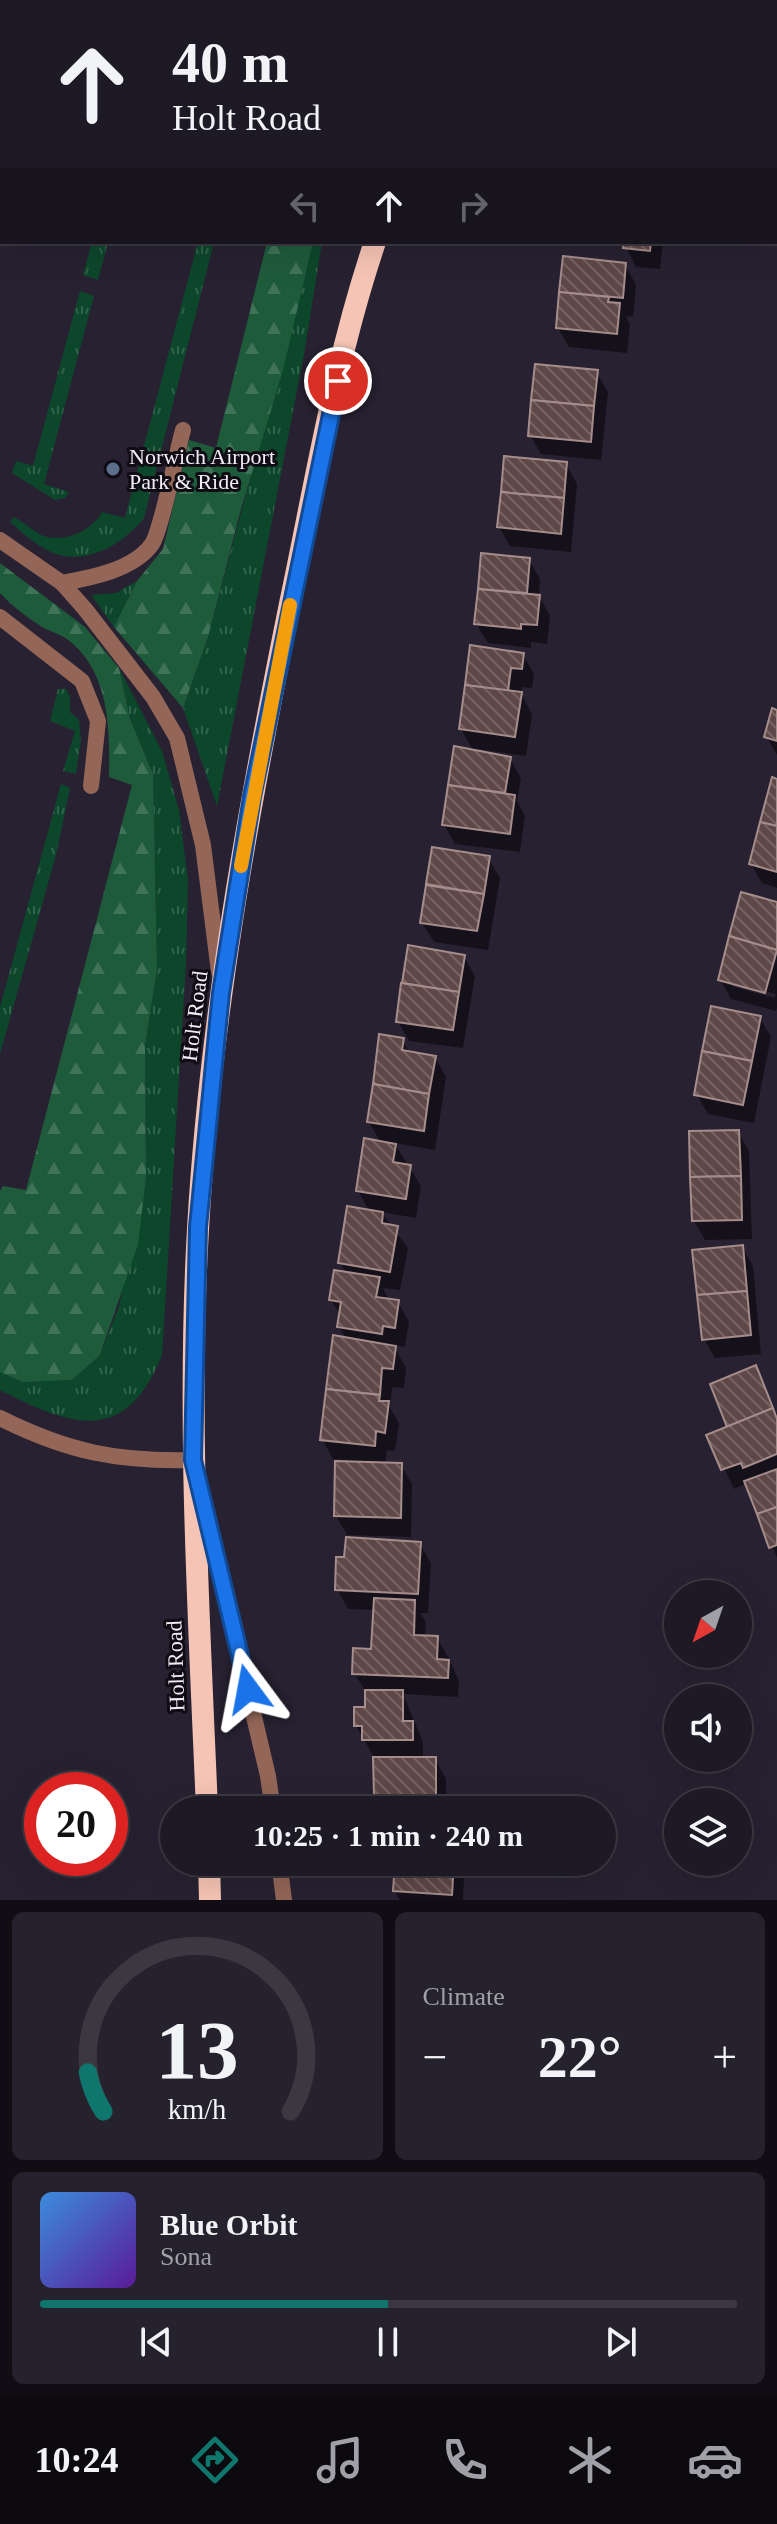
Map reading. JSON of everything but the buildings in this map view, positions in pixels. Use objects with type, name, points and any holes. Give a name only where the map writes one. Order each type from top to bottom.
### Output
[{"type":"highway","name":"Holt Road","points":[[206,1796],[193,1460],[198,1227],[221,993],[252,797],[318,466],[374,244]]},
{"type":"highway","points":[[209,1876],[210,1900]]},
{"type":"street","points":[[62,583],[95,577],[136,558],[153,543],[183,430]]},
{"type":"street","points":[[0,540],[62,583],[126,660],[177,738],[203,845],[221,993]]},
{"type":"street","points":[[0,617],[82,681],[98,721],[91,786]]},
{"type":"street","points":[[0,1418],[42,1439],[128,1461],[193,1460],[271,1796]]},
{"type":"street","points":[[281,1876],[284,1900]]},
{"type":"green space","points":[[91,244],[107,244],[98,280],[83,275]]},
{"type":"green space","points":[[197,244],[213,244],[144,518],[115,544],[77,557],[51,552],[10,522],[14,517],[41,535],[58,538],[84,530],[102,512],[125,518]]},
{"type":"green space","points":[[267,244],[313,244],[283,370],[241,509],[208,637],[183,708],[114,627],[137,581],[163,549],[189,440],[216,448]]},
{"type":"green space","points":[[312,244],[322,244],[304,354],[217,806],[183,708],[208,637]]},
{"type":"green space","points":[[80,291],[94,296],[44,484],[69,492],[65,498],[55,500],[12,473],[16,461],[33,466]]},
{"type":"green space","points":[[0,563],[85,627],[119,668],[130,719],[153,774],[157,969],[145,1046],[146,1177],[138,1244],[100,1355],[72,1380],[23,1382],[0,1372],[0,1191],[3,1186],[26,1190],[132,785],[109,777],[107,721],[92,667],[67,639],[32,621],[0,593]]},
{"type":"green space","points":[[137,581],[114,627],[91,595],[116,593]]},
{"type":"green space","points":[[119,668],[162,751],[179,810],[188,880],[186,964],[162,1355],[147,1384],[131,1404],[113,1416],[94,1420],[50,1413],[0,1390],[0,1372],[23,1382],[72,1380],[100,1355],[119,1306],[146,1177],[145,1046],[157,969],[153,774],[130,719]]},
{"type":"green space","points":[[58,689],[66,689],[70,697],[70,712],[79,720],[81,740],[76,774],[63,771],[75,731],[50,721]]},
{"type":"green space","points":[[61,784],[70,788],[56,855],[0,1054],[0,1007]]},
{"type":"slow traffic","points":[[241,866],[290,605]]},
{"type":"place","name":"Norwich Airport Park & Ride","points":[[113,469]]},
{"type":"route","points":[[248,1689],[193,1460],[198,1227],[221,993],[252,797],[338,381]]}]
